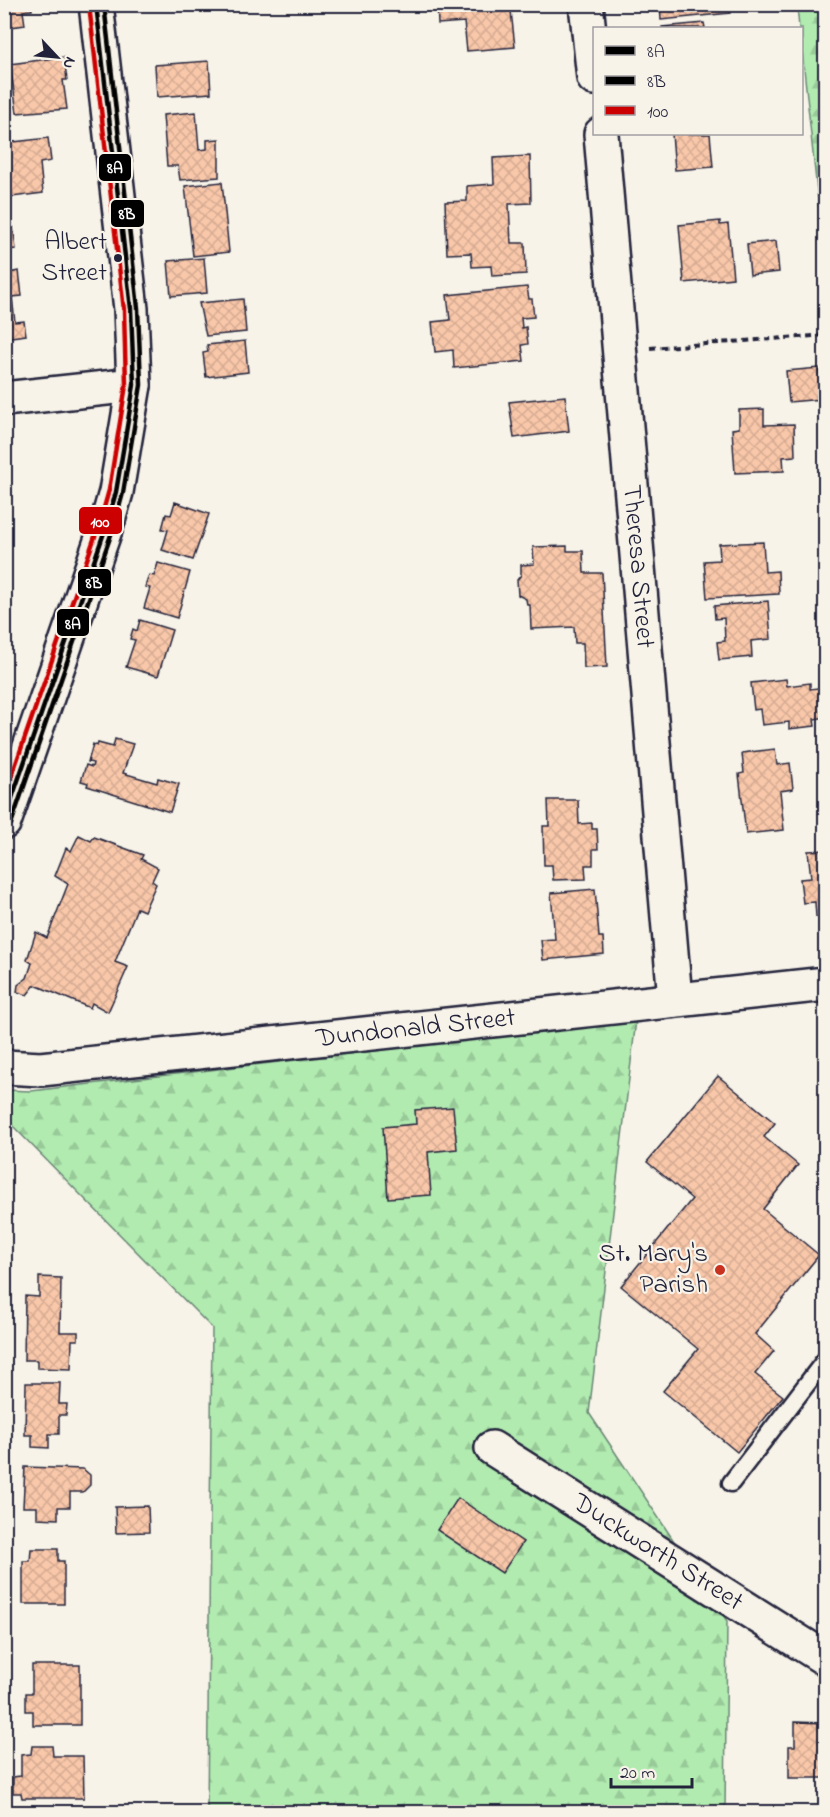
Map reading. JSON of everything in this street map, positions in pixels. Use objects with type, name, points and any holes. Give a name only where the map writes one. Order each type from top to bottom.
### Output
[{"type":"street","points":[[4,822],[107,524],[116,492],[134,385],[131,309],[96,4]]},
{"type":"street","points":[[586,4],[593,69]]},
{"type":"street","name":"Theresa Street","points":[[601,135],[675,999]]},
{"type":"street","points":[[4,399],[134,385]]},
{"type":"street","name":"Dundonald Street","points":[[4,1067],[41,1069],[825,984]]},
{"type":"street","name":"Duckworth Street","points":[[492,1448],[825,1659]]},
{"type":"lane","points":[[731,1483],[825,1359]]},
{"type":"path","points":[[621,350],[825,335]]},
{"type":"green space","points":[[797,5],[825,5],[825,266],[803,59],[803,27],[799,27]]},
{"type":"green space","points":[[636,1020],[589,1413],[727,1621],[725,1812],[207,1812],[212,1328],[5,1118],[4,1090],[31,1091]]},
{"type":"building","points":[[4,4],[31,4],[32,10],[23,11],[25,25],[4,28]]},
{"type":"building","points":[[437,4],[502,4],[502,9],[494,9],[494,12],[511,11],[515,47],[467,51],[464,22],[438,24]]},
{"type":"building","points":[[660,4],[729,4],[730,13],[661,20]]},
{"type":"building","points":[[704,23],[705,27],[662,27]]},
{"type":"building","points":[[64,57],[67,80],[63,80],[67,109],[17,113],[10,64]]},
{"type":"building","points":[[209,61],[211,93],[157,97],[155,65]]},
{"type":"building","points":[[196,112],[199,150],[207,149],[207,140],[219,139],[219,177],[180,180],[178,166],[167,166],[163,115]]},
{"type":"building","points":[[672,135],[710,135],[713,167],[675,170]]},
{"type":"building","points":[[48,138],[51,161],[40,163],[43,193],[12,197],[10,181],[4,182],[4,160],[7,159],[5,143]]},
{"type":"building","points":[[530,156],[531,203],[509,204],[511,243],[525,243],[526,274],[492,276],[491,266],[472,267],[471,253],[447,254],[445,202],[467,201],[467,186],[494,184],[493,158]]},
{"type":"building","points":[[222,182],[229,252],[193,256],[185,186]]},
{"type":"building","points":[[720,221],[720,225],[728,224],[733,278],[684,283],[679,225]]},
{"type":"building","points":[[13,227],[16,249],[6,250],[9,273],[19,271],[22,296],[12,297],[15,322],[24,321],[26,335],[4,338],[4,228]]},
{"type":"building","points":[[776,241],[779,272],[750,275],[747,244]]},
{"type":"building","points":[[204,258],[207,293],[171,296],[168,261]]},
{"type":"building","points":[[527,287],[529,299],[532,299],[534,317],[521,318],[522,328],[526,327],[528,344],[522,345],[524,361],[454,368],[453,350],[435,352],[432,322],[450,320],[447,295]]},
{"type":"building","points":[[243,299],[246,332],[206,336],[199,303]]},
{"type":"building","points":[[245,341],[248,372],[206,377],[203,353],[208,352],[207,345]]},
{"type":"building","points":[[819,368],[822,399],[789,402],[786,371]]},
{"type":"building","points":[[565,396],[569,431],[514,438],[509,402]]},
{"type":"building","points":[[764,409],[764,425],[794,424],[795,456],[783,457],[784,471],[735,473],[732,429],[739,428],[739,410]]},
{"type":"building","points":[[175,502],[209,514],[193,560],[162,550],[168,530],[162,529],[166,514],[171,515]]},
{"type":"building","points":[[763,542],[765,572],[778,571],[779,594],[707,598],[704,561],[720,560],[719,544]]},
{"type":"building","points":[[567,546],[567,551],[583,551],[584,573],[602,573],[607,667],[584,668],[583,643],[575,643],[574,627],[531,629],[530,605],[527,605],[526,599],[518,595],[517,580],[521,575],[521,565],[534,564],[533,547]]},
{"type":"building","points":[[158,563],[190,572],[177,618],[144,608],[150,588],[145,587],[149,575],[154,576]]},
{"type":"building","points":[[768,601],[771,639],[751,641],[752,657],[719,660],[717,642],[725,641],[724,618],[715,619],[714,606]]},
{"type":"building","points":[[140,620],[172,630],[158,676],[126,667],[135,640],[130,639],[133,629],[137,631]]},
{"type":"building","points":[[786,679],[787,686],[810,683],[810,689],[826,687],[826,717],[814,719],[815,726],[789,729],[789,722],[762,725],[760,709],[754,710],[751,683]]},
{"type":"building","points":[[115,739],[133,744],[123,773],[157,783],[158,778],[179,784],[170,812],[87,786],[88,783],[81,781],[86,765],[92,767],[93,763],[88,762],[93,744],[113,747]]},
{"type":"building","points":[[775,749],[777,765],[790,763],[793,789],[780,791],[784,830],[746,834],[739,774],[744,773],[742,753]]},
{"type":"building","points":[[548,800],[578,800],[579,824],[592,823],[592,829],[597,829],[598,849],[593,849],[593,865],[585,865],[586,879],[553,880],[552,865],[544,865],[543,826],[549,826]]},
{"type":"building","points":[[79,835],[91,841],[94,837],[143,855],[141,859],[158,868],[152,881],[156,884],[144,911],[137,908],[115,962],[128,967],[108,1012],[92,1003],[90,1008],[35,985],[27,995],[17,992],[18,985],[27,978],[32,963],[27,960],[36,932],[47,938],[68,884],[55,876],[66,848],[71,851]]},
{"type":"building","points":[[826,850],[826,917],[816,917],[815,902],[803,903],[800,879],[811,878],[808,851]]},
{"type":"building","points":[[595,889],[599,937],[603,937],[604,954],[543,960],[541,940],[555,939],[551,893]]},
{"type":"building","name":"St. Mary's Parish","points":[[718,1076],[775,1123],[764,1137],[798,1165],[763,1209],[819,1255],[755,1334],[774,1351],[755,1374],[783,1396],[737,1452],[663,1391],[698,1349],[621,1286],[692,1199],[647,1162]]},
{"type":"building","points":[[453,1107],[457,1149],[428,1152],[431,1195],[388,1198],[383,1127],[416,1124],[415,1110]]},
{"type":"building","points":[[39,1277],[61,1278],[60,1332],[78,1332],[78,1340],[72,1340],[71,1369],[37,1368],[37,1360],[24,1360],[25,1296],[39,1297]]},
{"type":"building","points":[[26,1383],[60,1383],[59,1404],[67,1404],[66,1415],[59,1415],[59,1434],[49,1434],[49,1448],[32,1447],[32,1435],[25,1435]]},
{"type":"building","points":[[25,1467],[83,1469],[90,1475],[90,1485],[83,1492],[70,1492],[70,1507],[58,1507],[58,1519],[37,1518],[37,1507],[23,1507]]},
{"type":"building","points":[[458,1498],[523,1542],[502,1573],[437,1530]]},
{"type":"building","points":[[148,1506],[149,1532],[116,1533],[115,1507]]},
{"type":"building","points":[[31,1549],[58,1549],[58,1561],[64,1561],[64,1604],[23,1604],[23,1561],[30,1561]]},
{"type":"building","points":[[32,1665],[80,1665],[80,1725],[33,1725],[33,1711],[26,1711],[26,1693],[32,1693]]},
{"type":"building","points":[[795,1722],[826,1723],[826,1778],[789,1778],[789,1746],[795,1746]]},
{"type":"building","points":[[32,1746],[52,1746],[53,1756],[83,1756],[84,1798],[22,1798],[21,1793],[13,1793],[13,1777],[21,1776],[21,1755],[31,1754]]},
{"type":"transit line","name":"8A","points":[[4,821],[107,524],[116,492],[134,385],[131,309],[96,4]]},
{"type":"transit line","name":"8B","points":[[11,824],[114,526],[123,493],[141,385],[138,308],[104,4]]},
{"type":"transit line","name":"100","points":[[4,798],[100,522],[109,490],[126,385],[124,310],[89,5]]},
{"type":"place","name":"Albert Street","points":[[118,258]]},
{"type":"place","name":"St. Mary's Parish","points":[[720,1270]]}]
